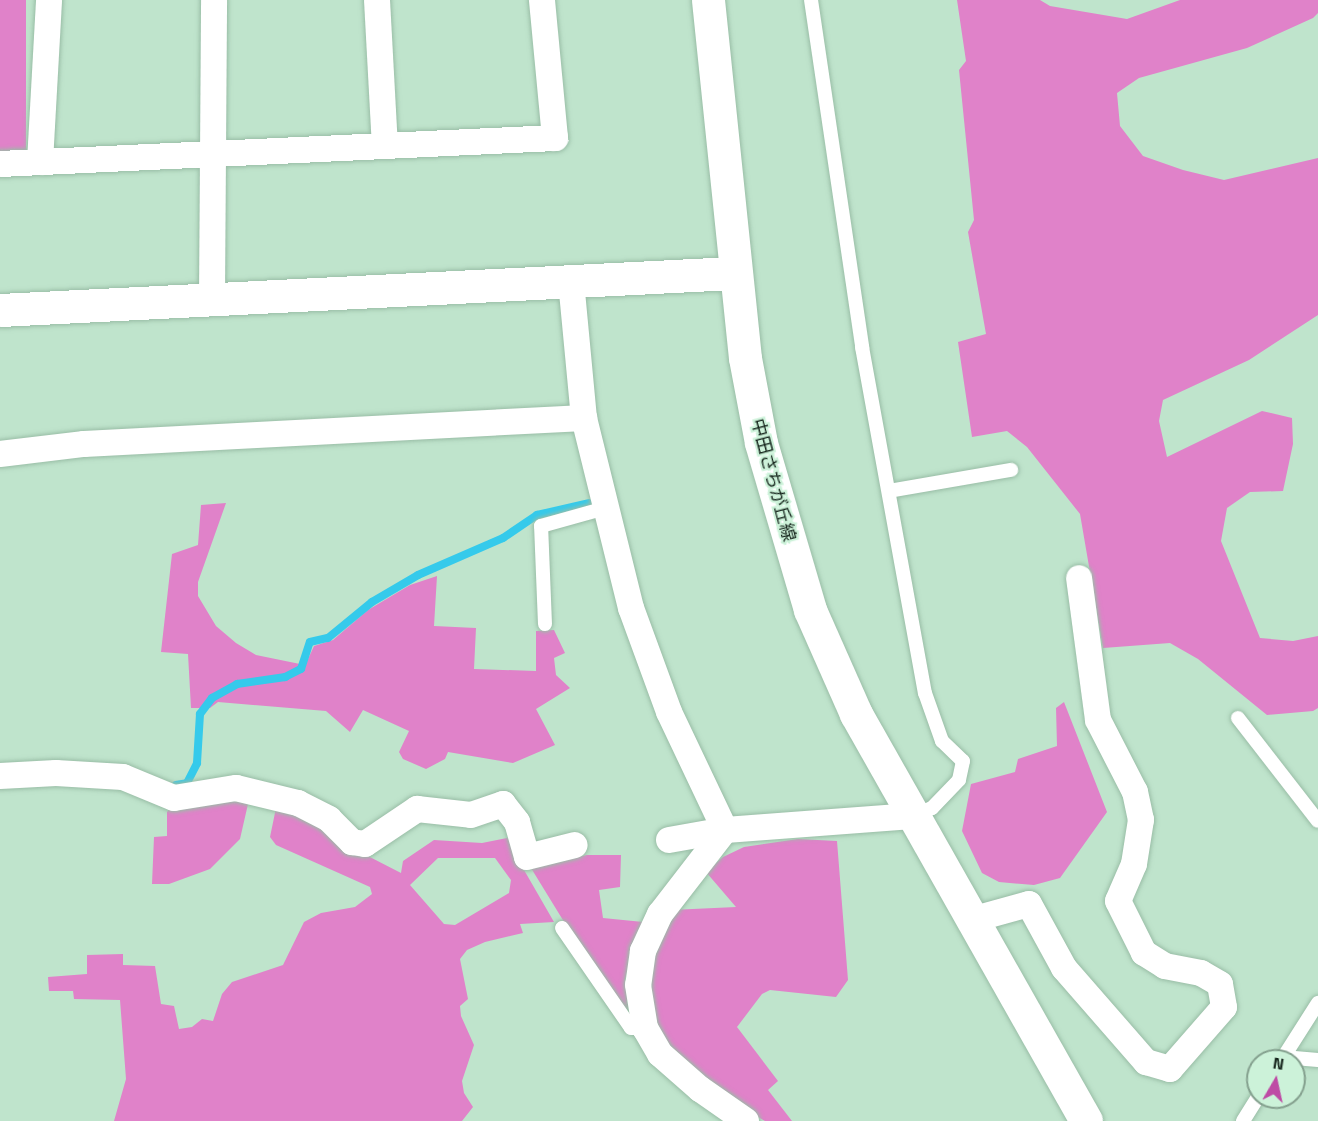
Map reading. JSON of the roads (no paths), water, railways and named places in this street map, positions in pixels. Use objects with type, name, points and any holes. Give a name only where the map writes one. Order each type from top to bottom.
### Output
[{"type":"street","points":[[40,162],[49,0]]},
{"type":"street","points":[[212,297],[214,0]]},
{"type":"street","points":[[377,0],[385,146]]},
{"type":"street","points":[[0,164],[555,138],[542,0]]},
{"type":"street","name":"中田さちが丘線","points":[[708,0],[734,273],[760,442],[807,599],[856,714],[1086,1121]]},
{"type":"street","points":[[0,310],[212,297],[734,273]]},
{"type":"street","points":[[571,281],[584,418],[631,608],[669,712],[726,830]]},
{"type":"street","points":[[0,454],[84,444],[584,418]]},
{"type":"street","points":[[971,920],[1029,904],[1064,968],[1146,1062],[1170,1069],[1224,1007],[1220,984],[1201,973],[1165,966],[1143,953],[1118,901],[1134,864],[1141,820],[1135,792],[1098,720],[1099,662],[1080,578]]},
{"type":"street","points":[[0,776],[56,773],[123,777],[174,798],[236,788],[298,803],[329,819],[352,842],[365,844],[417,808],[471,815],[503,804],[517,822],[527,857],[575,845]]},
{"type":"street","points":[[669,840],[726,830],[912,816]]},
{"type":"street","points":[[726,830],[660,914],[644,951],[638,985],[645,1028],[660,1054],[700,1089],[746,1121]]},
{"type":"lane","points":[[811,0],[862,347],[925,693],[942,741],[963,761],[958,780],[932,808],[912,816]]},
{"type":"lane","points":[[890,491],[1011,470]]},
{"type":"lane","points":[[545,624],[541,526],[605,508]]},
{"type":"lane","points":[[1238,718],[1318,821]]},
{"type":"lane","points":[[562,928],[631,1028],[645,1028]]},
{"type":"lane","points":[[1288,1049],[1318,1003]]},
{"type":"waterway","points":[[176,785],[187,783],[197,763],[200,714],[212,698],[237,684],[285,677],[301,669],[310,642],[328,638],[372,602],[418,575],[503,538],[537,515],[589,503]]}]
